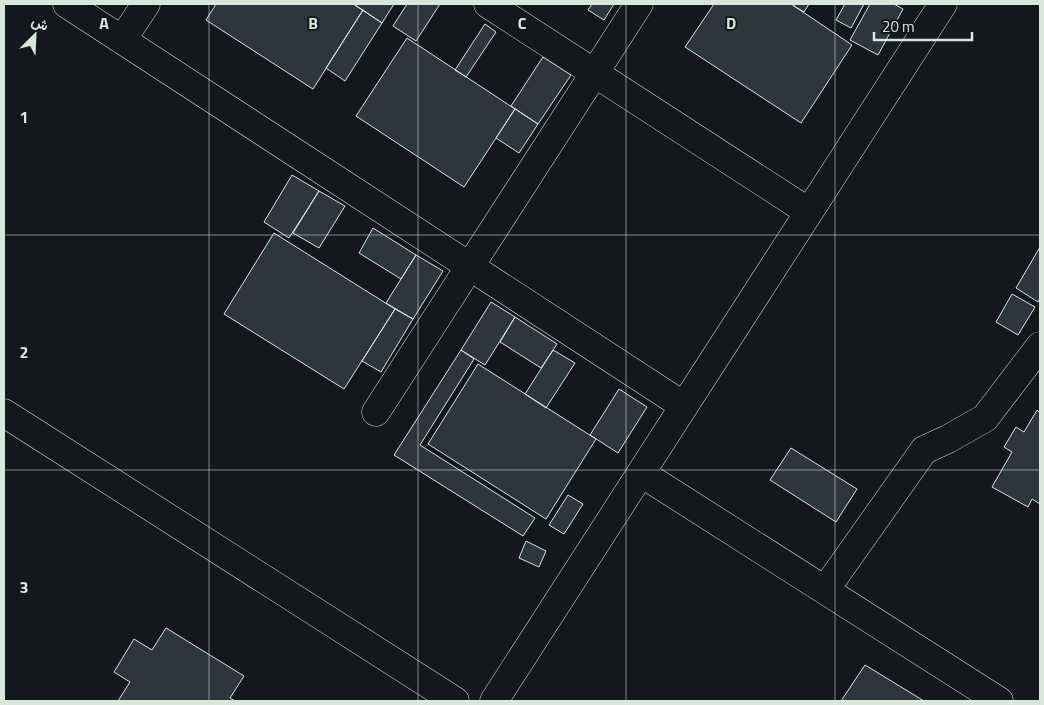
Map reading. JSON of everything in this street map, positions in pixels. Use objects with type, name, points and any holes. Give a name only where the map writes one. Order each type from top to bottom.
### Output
[{"type":"street","points":[[67,4],[684,406]]},
{"type":"street","points":[[122,40],[146,4]]},
{"type":"street","points":[[488,4],[809,212]]},
{"type":"street","points":[[376,412],[639,4]]},
{"type":"street","points":[[494,701],[809,212],[934,7]]},
{"type":"street","points":[[825,590],[924,450],[985,418],[1040,346]]},
{"type":"street","points":[[4,413],[455,701]]},
{"type":"street","points":[[641,473],[998,701]]},
{"type":"building","points":[[216,4],[353,4],[363,10],[313,89],[206,20]]},
{"type":"building","points":[[357,4],[394,4],[382,23],[356,6]]},
{"type":"building","points":[[407,4],[440,4],[416,41],[393,26]]},
{"type":"building","points":[[592,4],[614,4],[604,20],[588,10]]},
{"type":"building","points":[[714,4],[791,4],[852,45],[801,123],[685,47]]},
{"type":"building","points":[[795,4],[809,4],[804,12],[794,6]]},
{"type":"building","points":[[845,4],[864,4],[851,28],[836,20]]},
{"type":"building","points":[[870,4],[894,4],[903,9],[878,55],[850,40]]},
{"type":"building","points":[[363,10],[382,23],[345,81],[326,68]]},
{"type":"building","points":[[485,24],[496,32],[466,77],[455,70]]},
{"type":"building","points":[[407,38],[515,109],[464,187],[356,116]]},
{"type":"building","points":[[543,57],[571,75],[538,124],[511,106]]},
{"type":"building","points":[[515,109],[538,124],[519,153],[496,138]]},
{"type":"building","points":[[292,175],[319,191],[289,238],[264,222]]},
{"type":"building","points":[[319,191],[345,206],[319,248],[293,233]]},
{"type":"building","points":[[373,228],[416,255],[401,279],[359,253]]},
{"type":"building","points":[[274,233],[395,309],[344,389],[224,314]]},
{"type":"building","points":[[1040,247],[1040,298],[1038,302],[1016,288]]},
{"type":"building","points":[[416,255],[443,271],[413,319],[386,303]]},
{"type":"building","points":[[1012,294],[1035,307],[1018,335],[996,322]]},
{"type":"building","points":[[491,302],[515,317],[485,365],[461,350]]},
{"type":"building","points":[[395,309],[413,319],[381,372],[362,361]]},
{"type":"building","points":[[515,317],[557,344],[541,368],[500,342]]},
{"type":"building","points":[[461,350],[474,359],[420,445],[535,518],[523,536],[394,455]]},
{"type":"building","points":[[553,350],[575,363],[546,408],[525,394]]},
{"type":"building","points":[[478,364],[596,439],[546,519],[428,444]]},
{"type":"building","points":[[619,389],[647,407],[618,453],[590,435]]},
{"type":"building","points":[[1037,410],[1040,413],[1040,504],[1032,499],[1028,507],[992,487],[1012,452],[1004,447],[1016,427],[1024,432]]},
{"type":"building","points":[[791,448],[857,489],[836,522],[770,480]]},
{"type":"building","points":[[568,495],[583,504],[564,534],[549,525]]},
{"type":"building","points":[[526,541],[546,551],[539,567],[519,558]]},
{"type":"building","points":[[166,628],[244,676],[230,698],[235,701],[118,701],[130,682],[114,672],[134,639],[152,650]]},
{"type":"building","points":[[865,665],[924,701],[841,701]]}]
